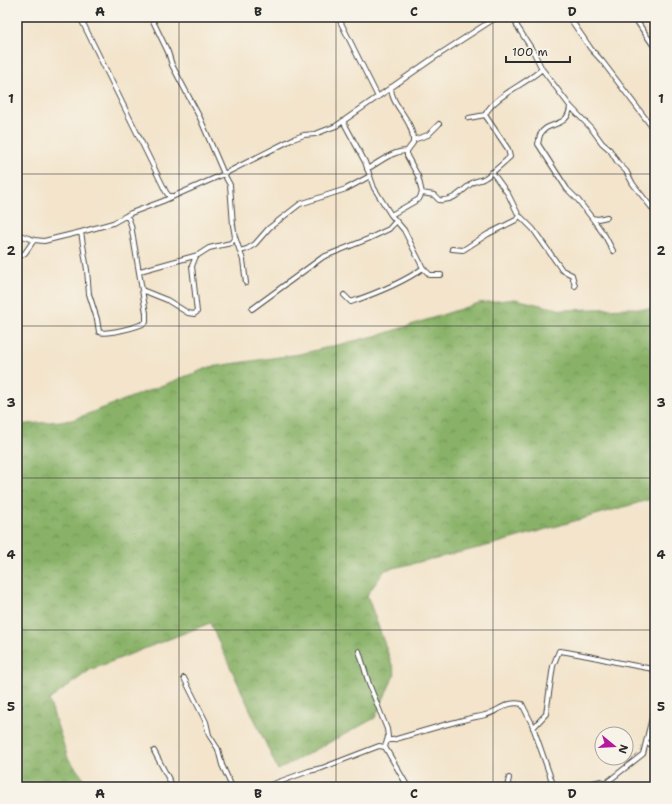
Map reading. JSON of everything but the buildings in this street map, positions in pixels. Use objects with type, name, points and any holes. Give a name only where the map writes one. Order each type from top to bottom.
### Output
[{"type":"street","points":[[80,17],[166,192],[169,196],[175,196]]},
{"type":"street","points":[[151,17],[168,52],[172,65],[200,118],[230,185],[233,224],[243,260],[246,283]]},
{"type":"street","points":[[338,17],[378,97]]},
{"type":"street","points":[[17,234],[34,240],[44,241],[105,226],[127,215],[224,174],[293,139],[304,135],[315,134],[336,126],[391,87],[497,17]]},
{"type":"street","points":[[515,17],[517,26],[533,51],[542,70],[570,106],[610,150],[618,163],[626,171],[633,184],[655,212]]},
{"type":"street","points":[[569,17],[591,49],[602,61],[655,131]]},
{"type":"street","points":[[634,17],[655,48]]},
{"type":"street","points":[[469,118],[485,115],[492,104],[533,78],[542,70]]},
{"type":"street","points":[[391,87],[392,96],[409,124],[413,140],[407,151],[407,156],[418,176],[422,193],[419,199],[391,215]]},
{"type":"street","points":[[570,106],[570,114],[567,118],[544,130],[540,134],[538,144],[567,189],[592,218],[605,236],[613,251]]},
{"type":"street","points":[[422,193],[434,195],[439,200],[449,199],[467,189],[470,184],[477,180],[483,179],[510,156],[504,142],[485,115]]},
{"type":"street","points":[[344,121],[365,162],[374,188],[391,215],[404,230],[422,268],[430,275],[441,275]]},
{"type":"street","points":[[413,140],[428,135],[439,124]]},
{"type":"street","points":[[367,169],[394,153],[407,151]]},
{"type":"street","points":[[492,172],[508,194],[519,216],[533,229],[562,270],[572,275],[575,286]]},
{"type":"street","points":[[240,252],[255,244],[265,232],[300,204],[315,198],[335,194],[370,176]]},
{"type":"street","points":[[163,201],[166,197],[166,192]]},
{"type":"street","points":[[81,232],[89,294],[97,319],[99,332],[106,333],[137,326],[146,322],[146,313],[140,271],[131,225],[127,215]]},
{"type":"street","points":[[452,249],[463,250],[488,234],[516,220],[519,216]]},
{"type":"street","points":[[592,218],[598,219],[607,217]]},
{"type":"street","points":[[252,309],[323,257],[368,240],[389,229],[396,221]]},
{"type":"street","points":[[140,271],[196,256],[209,248],[231,243],[236,237]]},
{"type":"street","points":[[17,258],[24,253],[34,240]]},
{"type":"street","points":[[142,290],[171,302],[188,313],[194,314],[197,312],[192,266],[196,256]]},
{"type":"street","points":[[344,295],[351,302],[412,276],[422,268]]},
{"type":"street","points":[[359,651],[369,684],[387,729],[388,740],[385,748]]},
{"type":"street","points":[[533,728],[546,714],[553,666],[559,651],[655,669]]},
{"type":"street","points":[[184,678],[206,722],[209,734],[218,749],[222,765],[232,787]]},
{"type":"street","points":[[388,740],[393,740],[467,719],[487,715],[516,702],[522,704],[533,728],[554,787]]},
{"type":"street","points":[[578,787],[601,781],[607,785],[641,757],[655,706]]},
{"type":"street","points":[[646,743],[655,745]]},
{"type":"street","points":[[265,787],[309,771],[322,768],[375,747],[385,748]]},
{"type":"street","points":[[385,748],[408,787]]},
{"type":"street","points":[[154,751],[174,787]]},
{"type":"street","points":[[507,787],[509,778]]},
{"type":"green space","points":[[515,299],[562,310],[630,308],[655,309],[655,498],[487,546],[385,570],[367,595],[395,673],[375,718],[278,770],[210,623],[90,670],[49,700],[68,758],[90,787],[17,787],[17,425],[72,420],[210,367],[300,354],[383,334],[479,303]]}]
